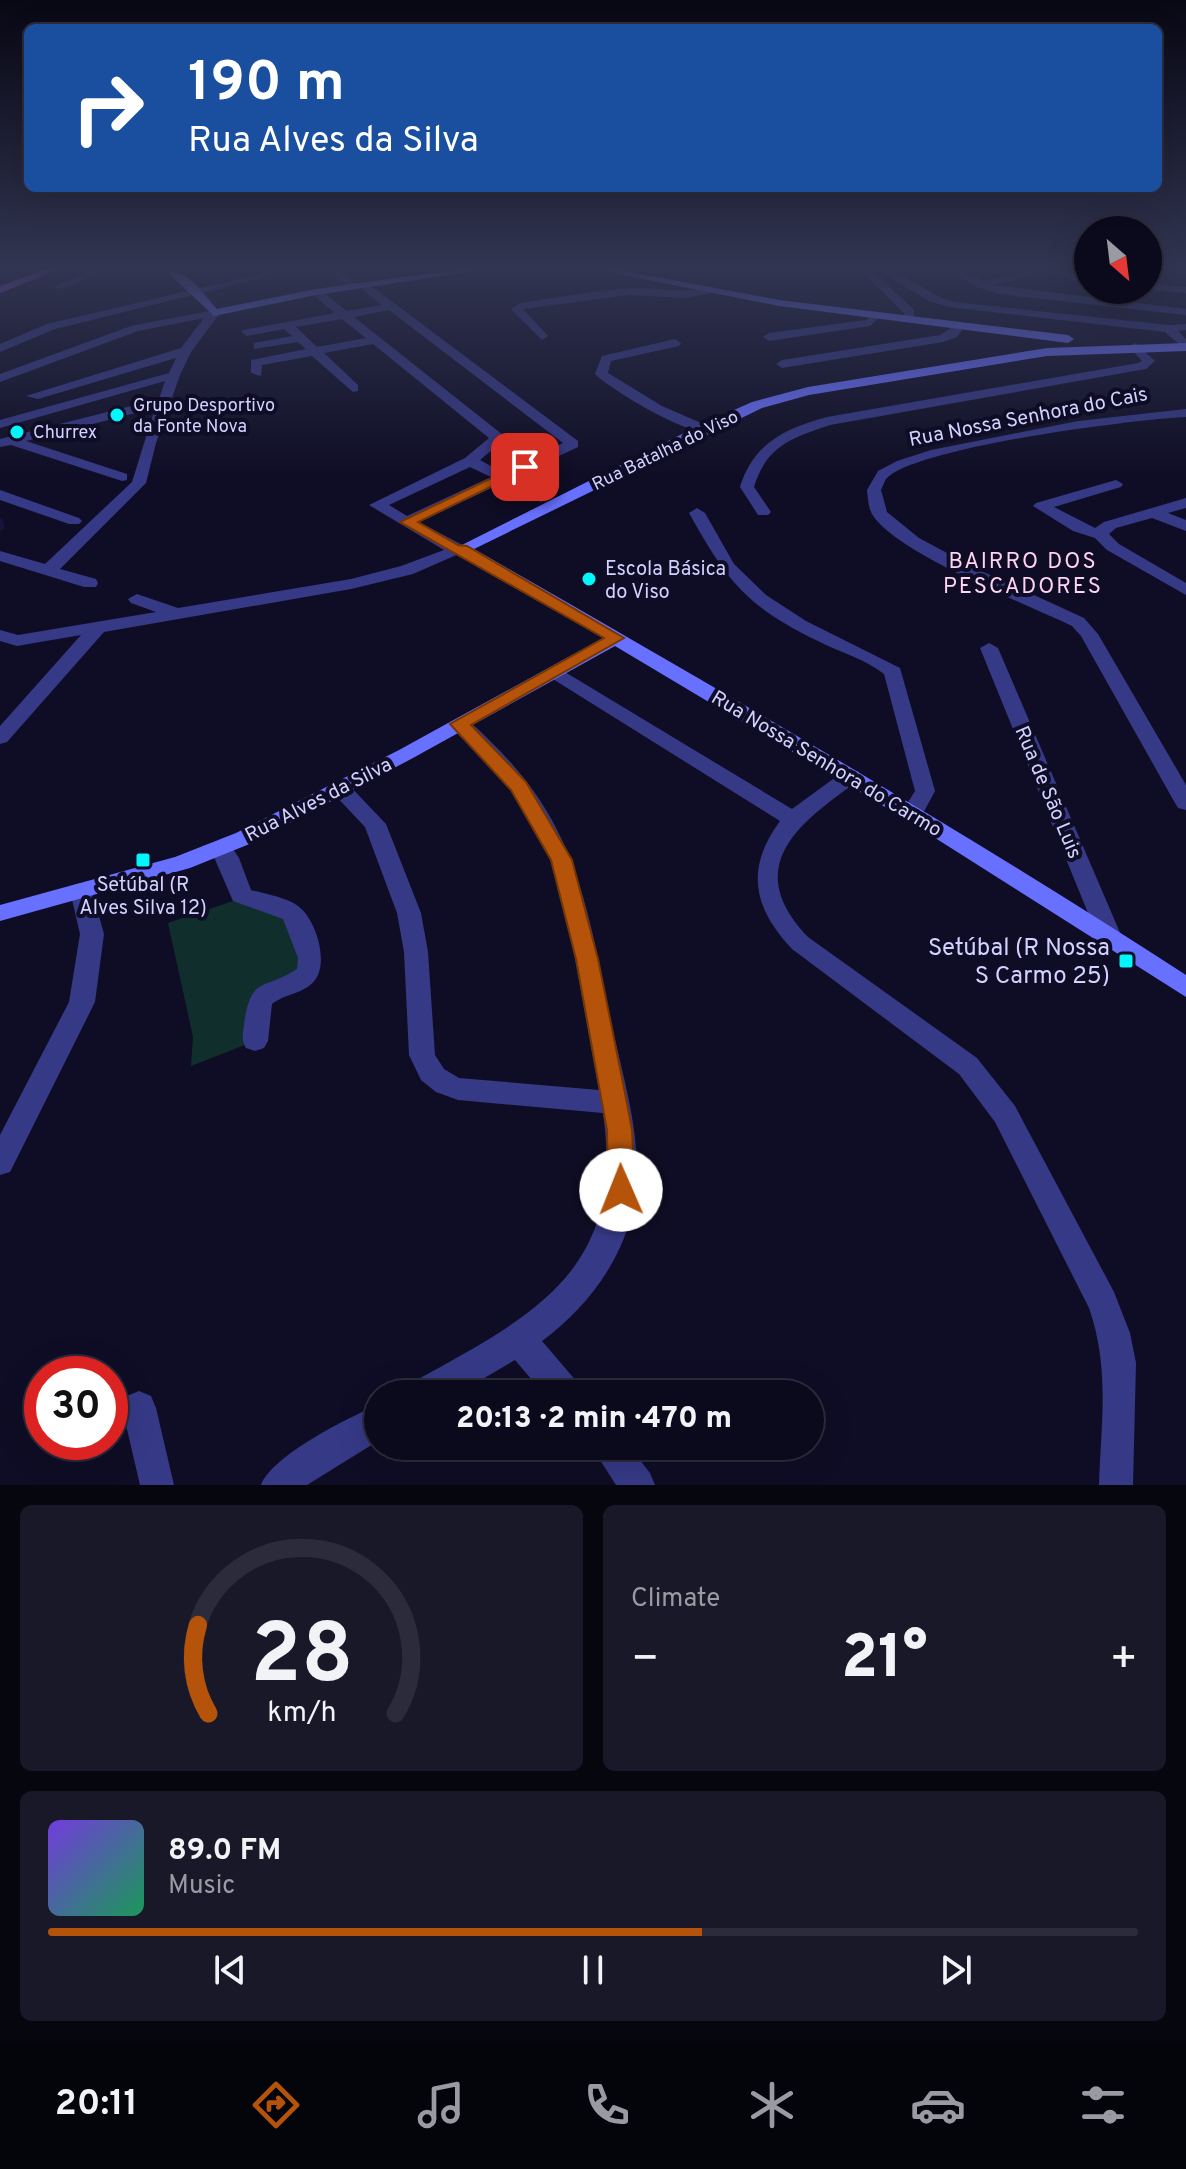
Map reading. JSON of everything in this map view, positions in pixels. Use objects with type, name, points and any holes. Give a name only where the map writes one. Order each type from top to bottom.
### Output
[{"type":"street","points":[[5,338],[15,341]]},
{"type":"street","points":[[0,348],[21,338]]},
{"type":"street","points":[[14,387],[114,338]]},
{"type":"street","points":[[48,571],[139,483],[163,402],[185,351],[195,338]]},
{"type":"street","points":[[258,346],[300,338]]},
{"type":"street","points":[[302,338],[353,388]]},
{"type":"street","points":[[407,522],[573,444],[430,338]]},
{"type":"street","points":[[782,364],[941,338]]},
{"type":"street","points":[[1036,338],[1067,345]]},
{"type":"street","points":[[257,373],[255,363],[378,339],[498,438],[470,461],[377,505],[460,550]]},
{"type":"street","points":[[675,343],[606,359],[601,374],[657,409],[703,429]]},
{"type":"street","name":"Rua Batalha do Viso","points":[[9,638],[178,614],[351,584],[407,570],[460,550],[703,429],[757,405],[808,391],[1047,352],[1067,345],[1186,347]]},
{"type":"street","points":[[763,512],[747,487],[751,468],[762,452],[790,434],[827,421],[1142,366],[1149,361],[1135,347]]},
{"type":"street","points":[[14,387],[185,351]]},
{"type":"street","points":[[0,424],[174,375]]},
{"type":"street","points":[[14,387],[85,421]]},
{"type":"street","points":[[4,440],[163,402]]},
{"type":"street","name":"Rua Nossa Senhora do Cais","points":[[1186,413],[1121,417],[941,452],[908,461],[882,474],[874,490],[880,515],[897,531],[938,555],[1078,622],[1089,634],[1186,803]]},
{"type":"street","points":[[4,440],[122,477]]},
{"type":"street","points":[[470,461],[541,497]]},
{"type":"street","points":[[1116,484],[1041,506],[1079,528],[1101,535],[1113,547],[1186,590]]},
{"type":"street","points":[[0,495],[74,521]]},
{"type":"street","points":[[1101,535],[1105,527],[1186,503]]},
{"type":"street","points":[[1152,512],[1186,526]]},
{"type":"street","points":[[697,513],[736,577],[780,611],[893,672],[925,791],[913,812]]},
{"type":"street","name":"Rua Nossa Senhora do Carmo","points":[[460,550],[913,812],[1186,987]]},
{"type":"street","points":[[0,556],[90,583]]},
{"type":"street","points":[[0,573],[18,563]]},
{"type":"street","points":[[137,599],[178,614]]},
{"type":"street","points":[[0,738],[98,627]]},
{"type":"street","name":"Rua Alves da Silva","points":[[0,913],[182,863],[221,848],[616,638]]},
{"type":"street","name":"Rua de São Luis","points":[[989,648],[1109,935]]},
{"type":"street","points":[[555,672],[793,819]]},
{"type":"street","points":[[449,1380],[519,1339],[564,1304],[594,1266],[611,1230],[621,1190],[615,1103],[587,959],[561,860],[519,787],[483,745],[459,724]]},
{"type":"street","points":[[851,776],[793,819],[771,852],[766,884],[777,918],[786,931],[817,958],[968,1066],[989,1090],[1103,1303],[1114,1333],[1120,1363],[1116,1485]]},
{"type":"street","points":[[339,787],[375,824],[409,913],[416,952],[422,1055],[426,1068],[445,1085],[458,1089],[615,1103]]},
{"type":"street","points":[[221,848],[228,858],[241,895],[294,914],[311,957],[309,972],[302,979],[272,991],[260,1000],[255,1041]]},
{"type":"street","points":[[0,1163],[82,1002],[92,934],[81,891]]},
{"type":"street","points":[[519,1339],[553,1380]]},
{"type":"street","points":[[139,1408],[157,1485]]},
{"type":"street","points":[[278,1485],[306,1464],[364,1430]]},
{"type":"street","points":[[619,1460],[638,1485]]},
{"type":"green space","points":[[233,901],[288,910],[312,963],[272,991],[255,1041],[191,1066],[193,1037],[168,923]]},
{"type":"place","name":"Grupo Desportivo da Fonte Nova","points":[[117,415]]},
{"type":"place","name":"Churrex","points":[[17,432]]},
{"type":"place","name":"Escola Básica do Viso","points":[[589,579]]},
{"type":"place","name":"Setúbal (R Alves Silva 12)","points":[[143,860]]},
{"type":"place","name":"Setúbal (R Nossa S Carmo 25)","points":[[1126,961]]},
{"type":"district","name":"BAIRRO DOS PESCADORES","points":[[1023,572]]},
{"type":"route","points":[[525,467],[407,522],[457,551],[462,549],[616,638],[459,724],[483,745],[519,787],[534,808],[561,860],[587,959],[615,1103],[621,1190]]}]
